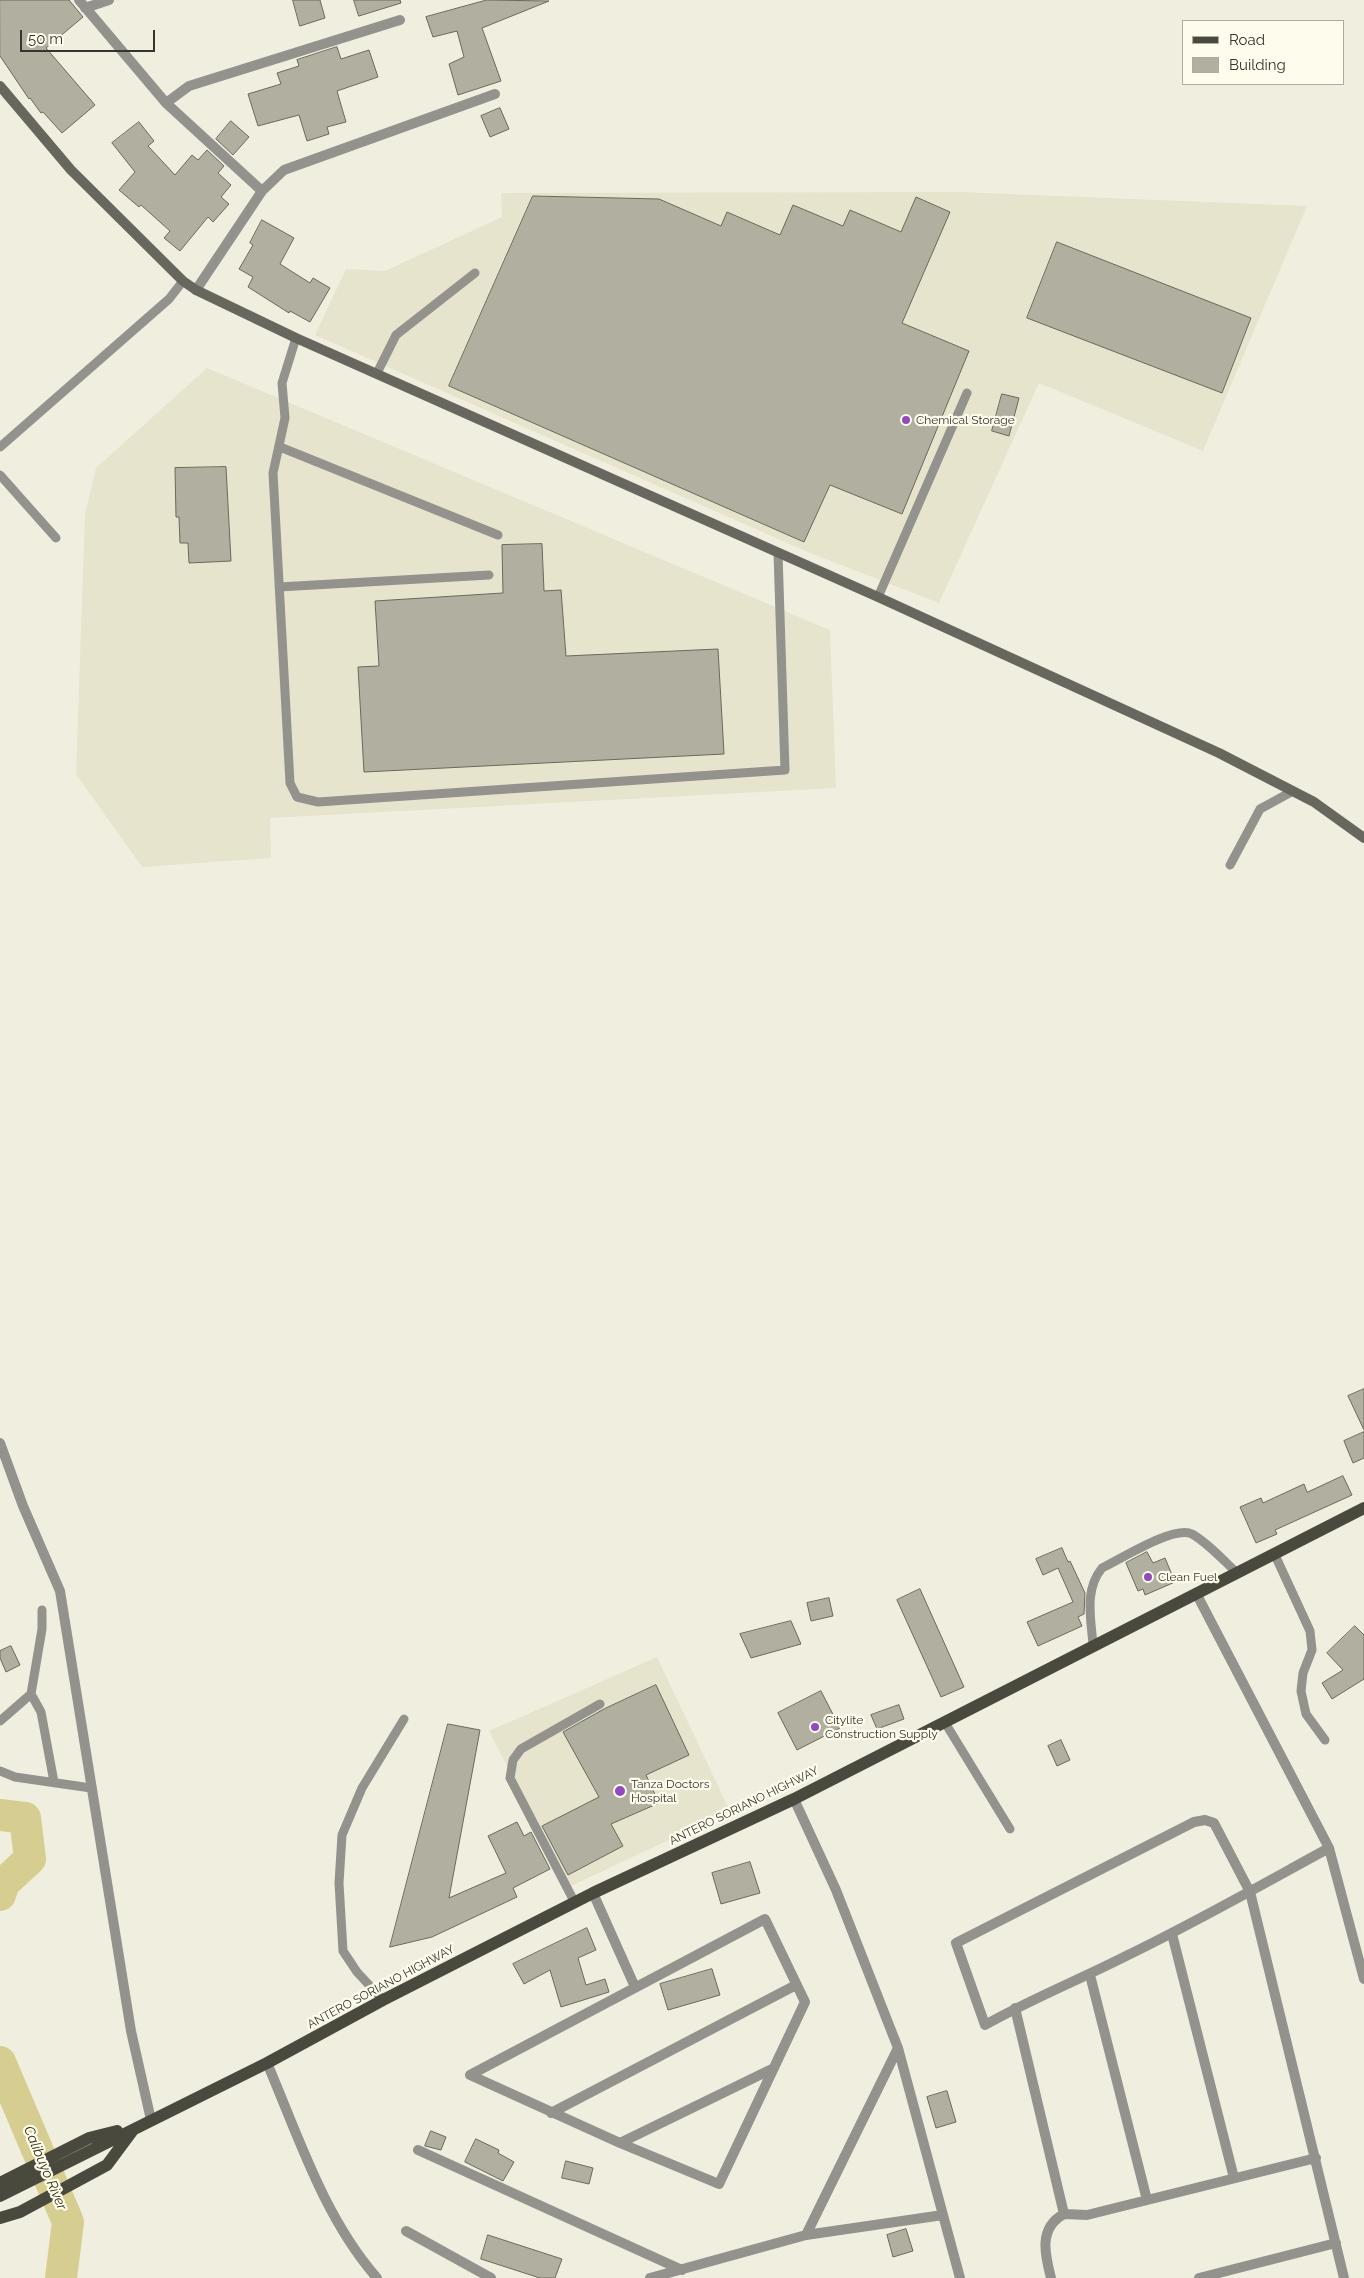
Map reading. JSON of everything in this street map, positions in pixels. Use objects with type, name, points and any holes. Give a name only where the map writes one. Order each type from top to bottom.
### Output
[{"type":"main road","name":"ANTERO SORIANO HIGHWAY","points":[[0,2183],[92,2143],[134,2128],[267,2063],[383,2000],[575,1902],[794,1799],[1364,1508]]},
{"type":"main road","name":"ANTERO SORIANO HIGHWAY","points":[[0,2218],[20,2212],[107,2166],[134,2128]]},
{"type":"main road","name":"ANTERO SORIANO HIGHWAY","points":[[0,2196],[92,2143]]},
{"type":"street","points":[[82,4],[109,0]]},
{"type":"street","points":[[82,4],[166,103],[262,191]]},
{"type":"street","points":[[166,103],[189,86],[400,20]]},
{"type":"street","points":[[0,86],[71,170],[183,281],[196,290],[296,338],[878,597],[1219,753],[1314,802],[1364,838]]},
{"type":"street","points":[[196,290],[262,191],[284,170],[495,94]]},
{"type":"street","points":[[0,1443],[23,1506],[60,1591],[131,2031],[151,2120]]},
{"type":"street","points":[[1196,1593],[1329,1848],[1364,1980]]},
{"type":"street","points":[[794,1799],[836,1890],[898,2048],[960,2278]]},
{"type":"street","points":[[1329,1848],[1250,1892],[1172,1934],[1015,2008],[985,2025],[956,1943],[1194,1822],[1205,1820],[1214,1823],[1250,1892],[1344,2278]]},
{"type":"street","points":[[593,1894],[635,1987]]},
{"type":"street","points":[[765,1919],[796,1984],[805,2002],[719,2184],[620,2143],[470,2075],[765,1919]]},
{"type":"street","points":[[1172,1934],[1234,2178]]},
{"type":"street","points":[[1090,1974],[1147,2200]]},
{"type":"street","points":[[551,2112],[796,1984]]},
{"type":"street","points":[[1015,2008],[1064,2214]]},
{"type":"street","points":[[806,2235],[898,2048]]},
{"type":"street","points":[[267,2063],[313,2171],[340,2227],[377,2278]]},
{"type":"street","points":[[620,2143],[774,2068]]},
{"type":"street","points":[[418,2150],[682,2270]]},
{"type":"street","points":[[1052,2278],[1044,2250],[1048,2231],[1054,2219],[1064,2214],[1087,2215],[1316,2158]]},
{"type":"street","points":[[650,2278],[806,2235],[943,2215]]},
{"type":"street","points":[[406,2231],[491,2278]]},
{"type":"street","points":[[1200,2278],[1336,2243]]},
{"type":"lane","points":[[377,374],[396,335],[475,273]]},
{"type":"lane","points":[[0,447],[169,299],[183,281]]},
{"type":"lane","points":[[296,338],[282,383],[285,418],[273,473],[290,783],[297,797],[318,802],[785,770],[778,553]]},
{"type":"lane","points":[[878,597],[967,393]]},
{"type":"lane","points":[[280,447],[498,535]]},
{"type":"lane","points":[[0,475],[56,538]]},
{"type":"lane","points":[[279,588],[489,575]]},
{"type":"lane","points":[[1230,864],[1260,809],[1293,791]]},
{"type":"lane","points":[[1093,1645],[1090,1593],[1096,1576],[1102,1568],[1168,1536],[1190,1533],[1200,1539],[1236,1572]]},
{"type":"lane","points":[[1274,1553],[1310,1631],[1312,1650],[1303,1673],[1301,1691],[1306,1714],[1324,1740]]},
{"type":"lane","points":[[42,1610],[42,1629],[31,1694],[41,1712],[54,1782]]},
{"type":"lane","points":[[0,1721],[31,1694]]},
{"type":"lane","points":[[575,1902],[510,1778],[511,1769],[513,1760],[521,1749],[600,1704]]},
{"type":"lane","points":[[383,2000],[357,1972],[343,1951],[339,1883],[342,1835],[362,1788],[404,1719]]},
{"type":"lane","points":[[944,1721],[1010,1829]]},
{"type":"lane","points":[[0,1771],[14,1777],[91,1788]]},
{"type":"shaded area","points":[[960,192],[1307,206],[1203,451],[1039,383],[939,603],[810,553],[315,335],[346,269],[385,271],[502,217],[501,193]]},
{"type":"shaded area","points":[[207,368],[830,630],[836,788],[270,818],[271,858],[142,867],[76,774],[85,514],[96,468]]},
{"type":"shaded area","name":"Tanza Doctors Hospital","points":[[657,1657],[730,1811],[569,1887],[489,1731]]},
{"type":"building","points":[[0,0],[69,0],[83,17],[46,48],[95,105],[62,133],[29,99],[0,56]]},
{"type":"building","points":[[293,0],[320,0],[325,18],[300,26]]},
{"type":"building","points":[[354,0],[400,0],[401,3],[359,16]]},
{"type":"building","points":[[487,0],[549,1],[482,28],[501,81],[458,95],[449,64],[464,57],[457,31],[433,37],[426,17]]},
{"type":"building","points":[[337,47],[341,59],[369,50],[378,77],[337,91],[346,122],[327,127],[329,134],[307,141],[299,115],[258,126],[248,94],[281,84],[277,73],[299,66],[297,60]]},
{"type":"building","points":[[500,108],[509,129],[490,137],[481,116]]},
{"type":"building","points":[[231,121],[249,137],[233,155],[216,139]]},
{"type":"building","points":[[139,122],[154,141],[148,146],[175,175],[192,155],[198,160],[207,150],[224,166],[218,173],[231,185],[221,197],[229,204],[213,222],[208,217],[180,251],[164,238],[170,231],[141,205],[139,207],[119,190],[135,172],[112,143]]},
{"type":"building","points":[[533,196],[659,199],[721,226],[727,212],[780,235],[793,205],[843,226],[850,210],[901,232],[916,197],[950,212],[902,323],[969,351],[902,514],[830,485],[804,542],[449,386]]},
{"type":"building","points":[[262,220],[294,238],[280,264],[310,283],[313,278],[330,288],[310,322],[290,311],[289,313],[248,287],[253,277],[239,269],[253,245],[250,243]]},
{"type":"building","points":[[1057,242],[1251,318],[1222,393],[1027,318]]},
{"type":"building","points":[[1002,394],[1019,398],[1009,436],[992,431]]},
{"type":"building","points":[[226,467],[231,561],[189,563],[188,543],[180,543],[179,517],[176,517],[175,468]]},
{"type":"building","points":[[542,544],[544,591],[561,590],[566,656],[718,649],[724,754],[364,772],[358,667],[379,666],[375,601],[503,593],[502,545]]},
{"type":"building","points":[[1364,1389],[1364,1430],[1348,1396]]},
{"type":"building","points":[[1364,1432],[1364,1458],[1353,1463],[1344,1441]]},
{"type":"building","points":[[1343,1476],[1352,1495],[1275,1530],[1277,1534],[1256,1543],[1240,1507],[1261,1498],[1263,1503],[1304,1484],[1307,1492]]},
{"type":"building","points":[[1062,1548],[1085,1593],[1084,1614],[1078,1617],[1082,1626],[1038,1646],[1027,1622],[1073,1602],[1058,1568],[1043,1575],[1036,1559]]},
{"type":"building","points":[[1147,1552],[1153,1563],[1165,1558],[1175,1582],[1145,1595],[1143,1589],[1138,1591],[1126,1563]]},
{"type":"building","points":[[920,1589],[964,1687],[941,1697],[897,1600]]},
{"type":"building","points":[[829,1598],[833,1616],[811,1621],[807,1603]]},
{"type":"building","points":[[791,1621],[801,1644],[751,1658],[740,1634]]},
{"type":"building","points":[[1355,1626],[1364,1635],[1364,1679],[1332,1699],[1322,1683],[1343,1670],[1327,1653]]},
{"type":"building","points":[[11,1646],[20,1665],[6,1672],[0,1658],[0,1651]]},
{"type":"building","points":[[656,1685],[689,1755],[646,1775],[659,1803],[611,1824],[623,1846],[568,1875],[542,1826],[599,1797],[563,1732],[604,1709]]},
{"type":"building","points":[[821,1691],[840,1728],[797,1750],[778,1713]]},
{"type":"building","points":[[899,1705],[904,1719],[877,1729],[871,1715]]},
{"type":"building","points":[[448,1724],[480,1730],[449,1898],[506,1873],[488,1836],[517,1822],[524,1836],[531,1832],[550,1869],[513,1888],[517,1897],[432,1937],[390,1947]]},
{"type":"building","points":[[1061,1740],[1070,1760],[1057,1766],[1048,1746]]},
{"type":"building","points":[[750,1862],[760,1893],[721,1904],[712,1873]]},
{"type":"building","points":[[587,1928],[596,1950],[578,1958],[586,1985],[605,1979],[609,1992],[561,2007],[550,1970],[524,1984],[513,1964]]},
{"type":"building","points":[[712,1969],[720,1995],[668,2010],[660,1984]]},
{"type":"building","points":[[947,2091],[956,2122],[936,2128],[927,2097]]},
{"type":"building","points":[[431,2131],[446,2137],[441,2150],[425,2146]]},
{"type":"building","points":[[476,2139],[499,2150],[498,2153],[514,2162],[503,2181],[465,2162]]},
{"type":"building","points":[[566,2161],[593,2168],[589,2184],[562,2178]]},
{"type":"building","points":[[906,2229],[913,2251],[893,2257],[887,2235]]},
{"type":"building","points":[[488,2235],[562,2259],[555,2278],[540,2278],[481,2259]]},
{"type":"waterway","name":"Calibuyo River","points":[[0,1815],[25,1818],[30,1859],[4,1883],[0,1895]]},
{"type":"waterway","name":"Calibuyo River","points":[[0,2062],[68,2222],[61,2278]]},
{"type":"place","name":"Chemical Storage","points":[[906,420]]},
{"type":"place","name":"Clean Fuel","points":[[1148,1577]]},
{"type":"place","name":"Citylite Construction Supply","points":[[815,1727]]},
{"type":"place","name":"Tanza Doctors Hospital","points":[[620,1791]]}]
